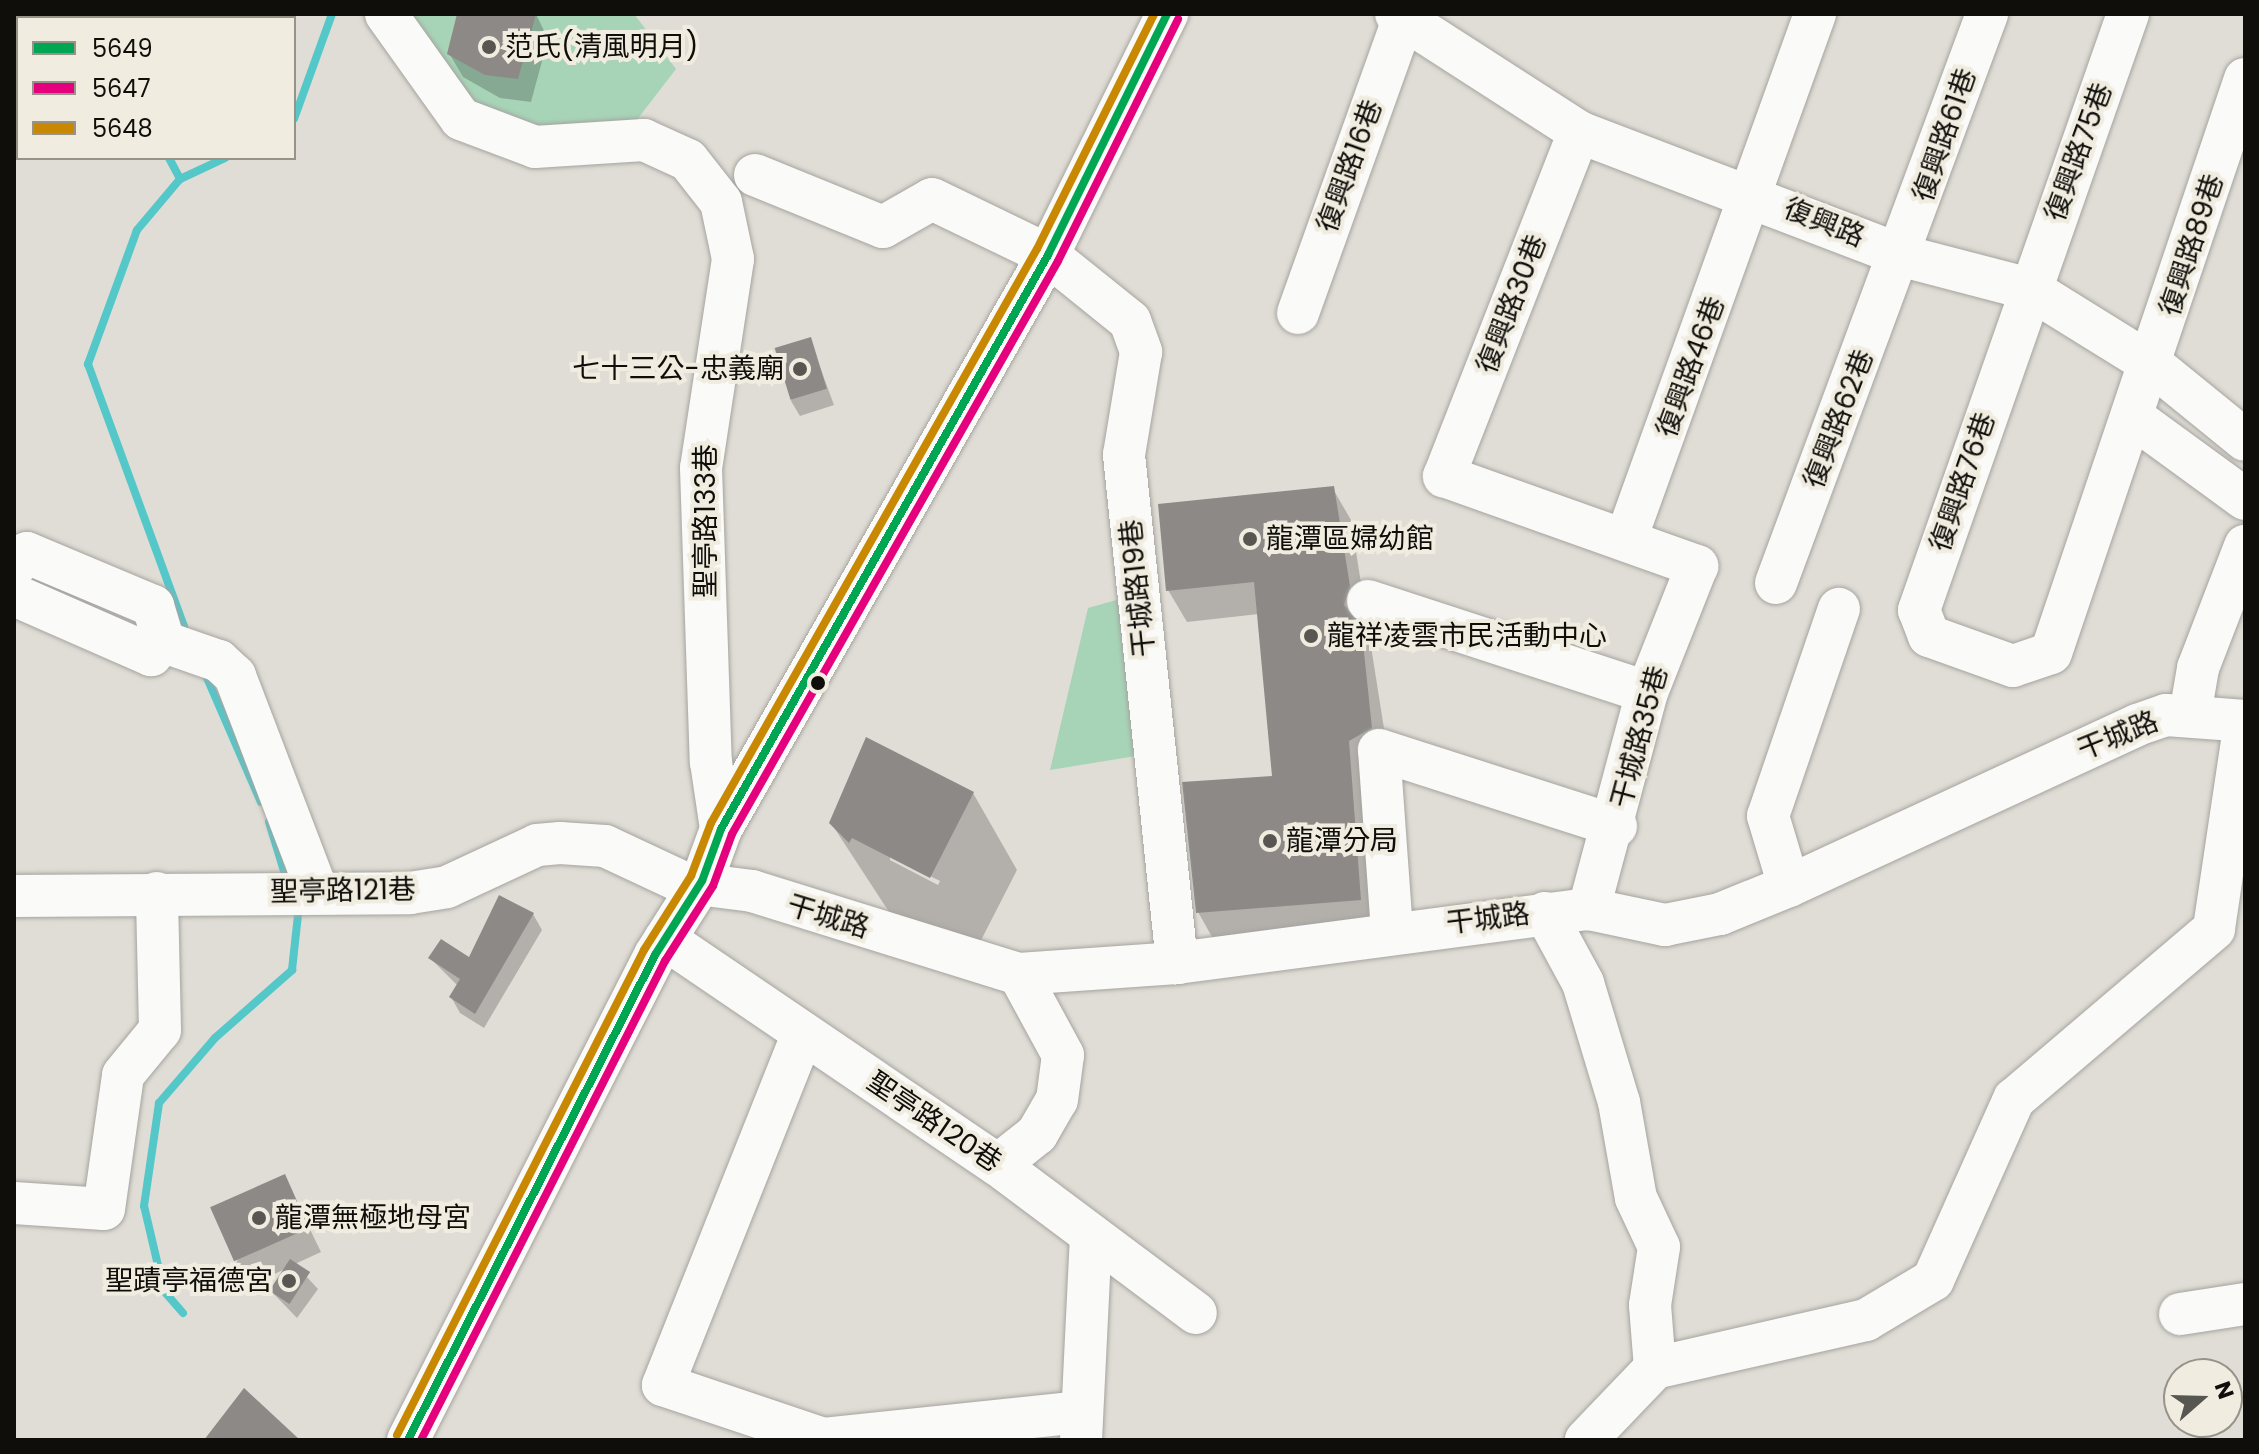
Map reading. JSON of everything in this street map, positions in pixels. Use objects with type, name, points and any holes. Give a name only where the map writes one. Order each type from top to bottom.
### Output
[{"type":"street","name":"聖亭路133巷","points":[[386,14],[461,119],[535,147],[644,140],[688,160],[721,202],[733,259],[701,468],[711,762],[721,829]]},
{"type":"street","points":[[408,1440],[665,939],[702,881],[721,829],[1048,255],[1167,14]]},
{"type":"street","name":"復興路46巷","points":[[1626,539],[1755,195],[1815,14]]},
{"type":"street","name":"復興路61巷","points":[[1903,256],[1987,14]]},
{"type":"street","name":"復興路75巷","points":[[2030,289],[2128,14]]},
{"type":"street","name":"復興路","points":[[1399,16],[1579,132],[1755,195],[1903,256],[2030,289],[2154,366],[2245,440]]},
{"type":"street","name":"復興路16巷","points":[[1298,313],[1399,16]]},
{"type":"street","name":"復興路89巷","points":[[2134,418],[2154,366],[2245,79]]},
{"type":"street","name":"復興路30巷","points":[[1579,132],[1444,476],[1626,539]]},
{"type":"street","name":"干城路19巷","points":[[755,175],[883,227],[932,199],[1048,255],[1130,321],[1141,352],[1124,455],[1177,963]]},
{"type":"street","name":"復興路62巷","points":[[1776,583],[1903,256]]},
{"type":"street","name":"復興路76巷","points":[[2030,289],[1919,610],[1929,636],[2013,666],[2051,653],[2134,418]]},
{"type":"street","points":[[2134,418],[2245,499]]},
{"type":"street","name":"干城路35巷","points":[[1589,909],[1616,826],[1647,692],[1697,566],[1626,539]]},
{"type":"street","points":[[2190,715],[2198,668],[2245,546]]},
{"type":"street","points":[[14,567],[27,553],[153,606],[164,642]]},
{"type":"street","points":[[14,595],[151,655],[164,642]]},
{"type":"street","points":[[1368,601],[1647,692]]},
{"type":"street","points":[[1789,886],[1768,816],[1839,609]]},
{"type":"street","points":[[164,642],[219,661],[235,676],[318,893]]},
{"type":"street","name":"干城路","points":[[702,881],[1019,974],[1177,963],[1392,931],[1589,909],[1665,925],[1720,914],[1789,886],[2137,725],[2190,715],[2245,721]]},
{"type":"street","points":[[1586,1440],[1655,1368],[1866,1320],[1933,1280],[2014,1099],[2214,929],[2245,721]]},
{"type":"street","points":[[1392,931],[1379,750],[1616,826]]},
{"type":"street","name":"聖亭路121巷","points":[[14,896],[318,893],[447,887],[537,845],[560,843],[605,846],[682,882],[702,881]]},
{"type":"street","points":[[14,1203],[104,1209],[123,1075],[160,1030],[157,893]]},
{"type":"street","points":[[1545,913],[1583,983],[1619,1102],[1636,1198],[1659,1247],[1650,1305],[1655,1368]]},
{"type":"street","name":"聖亭路120巷","points":[[665,939],[998,1165],[1196,1313]]},
{"type":"street","points":[[998,1165],[1037,1134],[1057,1100],[1063,1055],[1019,974]]},
{"type":"street","points":[[803,1033],[663,1385],[823,1439],[1080,1426],[1091,1235]]},
{"type":"street","points":[[2180,1314],[2245,1304]]},
{"type":"green space","points":[[401,14],[634,14],[676,69],[626,134],[513,127],[478,111]]},
{"type":"green space","points":[[1120,599],[1136,756],[1050,770],[1088,608]]},
{"type":"building","name":"范氏(清風明月)","points":[[457,14],[536,14],[518,79],[485,75],[447,54]]},
{"type":"building","name":"七十三公-忠義廟","points":[[811,337],[827,389],[790,400],[775,348]]},
{"type":"building","points":[[1334,486],[1350,586],[1344,605],[1361,624],[1372,728],[1349,741],[1361,900],[1196,913],[1182,782],[1272,776],[1254,582],[1166,591],[1158,504]]},
{"type":"building","points":[[866,737],[974,792],[930,878],[852,838],[849,843],[829,823]]},
{"type":"building","points":[[499,895],[534,913],[475,1014],[449,997],[460,979],[428,958],[441,939],[469,957]]},
{"type":"building","name":"龍潭無極地母宮","points":[[285,1174],[309,1228],[234,1261],[210,1207]]},
{"type":"building","name":"聖蹟亭福德宮","points":[[290,1259],[310,1272],[289,1304],[269,1291]]},
{"type":"building","points":[[244,1388],[300,1440],[204,1440]]},
{"type":"waterway","points":[[296,113],[332,14]]},
{"type":"waterway","points":[[170,160],[180,179],[137,230],[88,364],[184,627]]},
{"type":"waterway","points":[[180,179],[221,160]]},
{"type":"waterway","points":[[207,678],[261,802]]},
{"type":"waterway","points":[[269,822],[284,871]]},
{"type":"waterway","points":[[183,1313],[164,1291],[144,1206],[159,1103],[215,1038],[292,970],[298,915]]},
{"type":"transit line","name":"5648","points":[[397,1435],[644,950],[691,876],[711,823],[1037,249],[1154,14]]},
{"type":"transit line","name":"5649","points":[[408,1440],[655,955],[702,881],[721,829],[1048,255],[1167,14]]},
{"type":"transit line","name":"5647","points":[[421,1440],[665,961],[713,886],[732,834],[1058,261],[1178,19]]},
{"type":"place","name":"范氏(清風明月)","points":[[489,47]]},
{"type":"place","name":"七十三公-忠義廟","points":[[800,369]]},
{"type":"place","name":"龍潭區婦幼館","points":[[1250,539]]},
{"type":"place","name":"龍祥凌雲市民活動中心","points":[[1311,636]]},
{"type":"place","name":"龍潭分局","points":[[1270,841]]},
{"type":"place","name":"龍潭無極地母宮","points":[[259,1218]]},
{"type":"place","name":"聖蹟亭福德宮","points":[[289,1281]]}]
